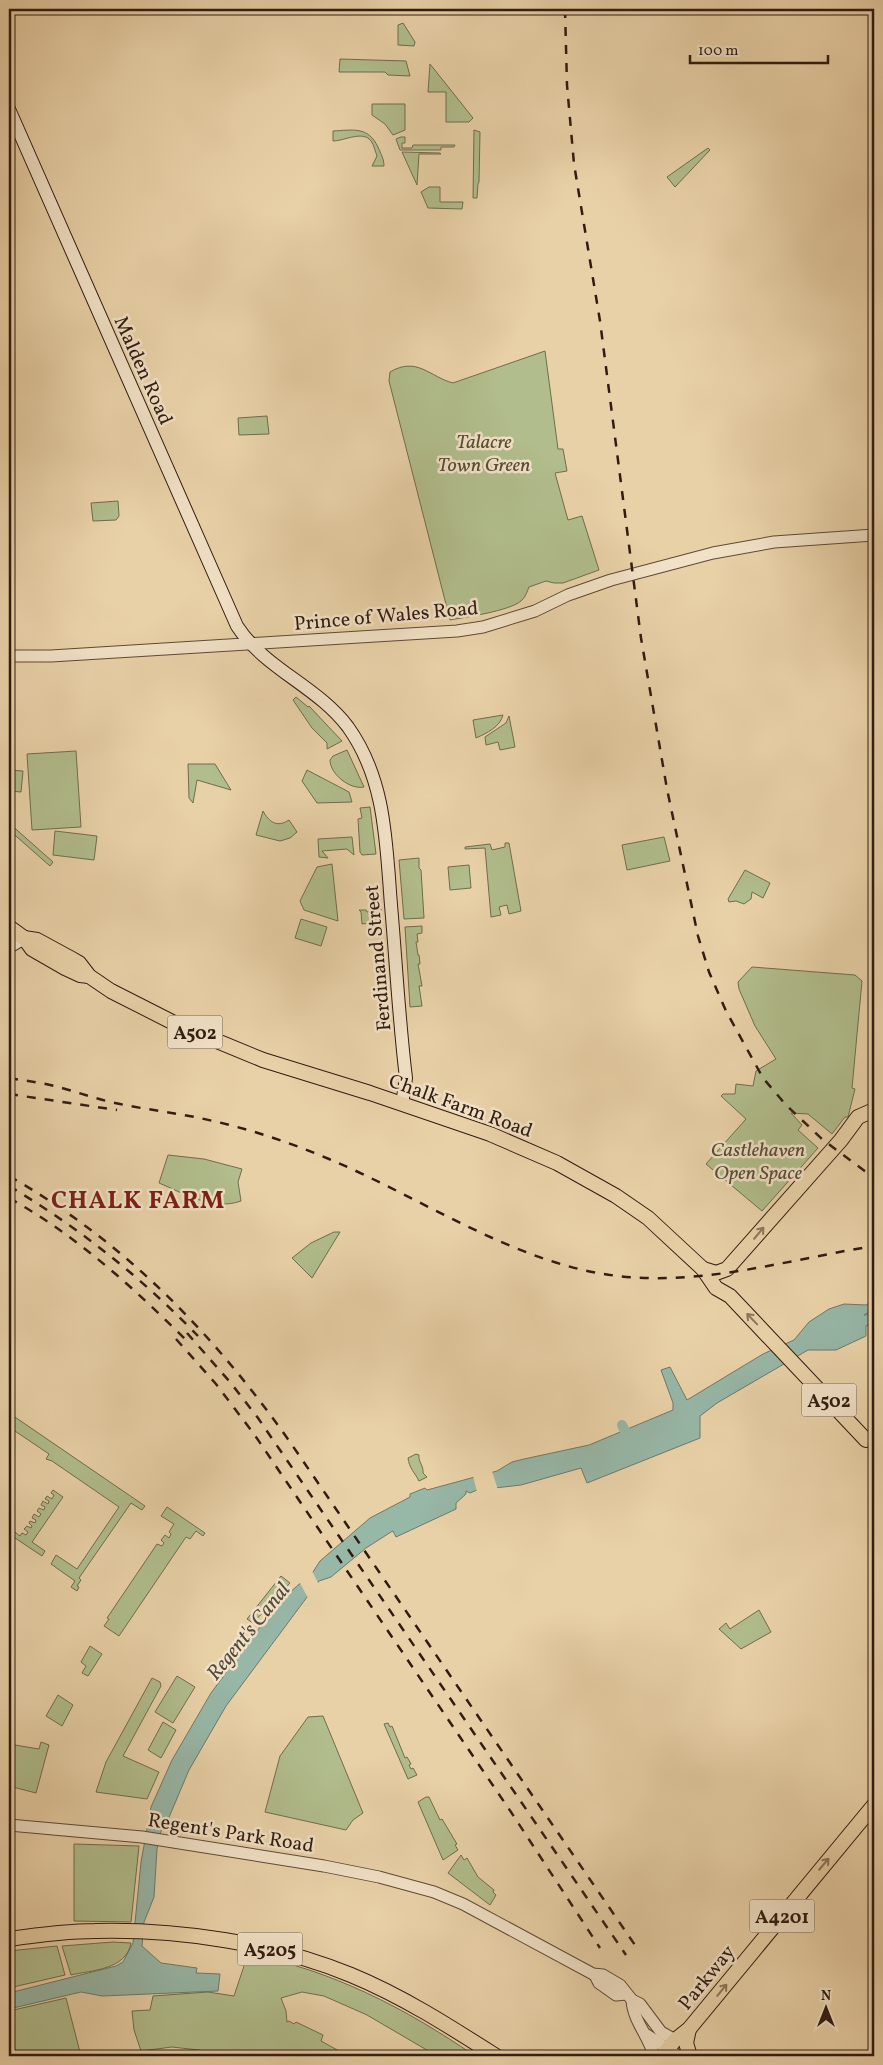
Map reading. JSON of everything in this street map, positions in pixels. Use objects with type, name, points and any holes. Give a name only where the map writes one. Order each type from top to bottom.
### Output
[{"type":"main road","name":"Malden Road","points":[[9,109],[237,626],[250,644],[317,695],[348,728],[365,757],[378,791],[382,808]]},
{"type":"main road","name":"Ferdinand Street","points":[[382,808],[406,1085],[402,1104]]},
{"type":"main road","name":"A502","points":[[9,928],[24,938]]},
{"type":"main road","name":"Chalk Farm Road","points":[[24,938],[32,949],[65,962],[80,975],[89,976],[148,1011],[263,1060],[402,1104],[503,1139],[562,1166],[616,1196],[648,1218],[703,1269],[716,1288],[730,1296],[870,1438]]},
{"type":"main road","points":[[9,947],[24,938]]},
{"type":"main road","points":[[730,1296],[724,1282],[727,1269],[841,1140],[858,1117],[872,1111]]},
{"type":"main road","points":[[703,1269],[716,1273],[727,1269]]},
{"type":"main road","name":"Parkway","points":[[670,2050],[690,2029],[874,1804]]},
{"type":"main road","name":"A5205","points":[[9,1939],[78,1932],[138,1932],[197,1937],[276,1951],[330,1967],[372,1984],[415,2006],[496,2056]]},
{"type":"main road","points":[[690,2029],[686,2043],[690,2056]]},
{"type":"street","name":"Prince of Wales Road","points":[[9,656],[53,656],[429,634],[474,629],[534,611],[571,594],[661,565],[718,552],[777,542],[874,535]]},
{"type":"street","name":"Regent's Park Road","points":[[9,1825],[142,1837],[355,1871],[443,1896],[476,1910],[595,1975],[603,1975],[617,1983],[629,1997],[640,2004],[661,2032],[670,2050]]},
{"type":"street","points":[[629,1997],[634,2014],[646,2034],[654,2056]]},
{"type":"street","points":[[646,2034],[670,2050]]},
{"type":"green space","points":[[403,23],[415,42],[414,46],[398,45],[398,25]]},
{"type":"green space","points":[[340,59],[406,61],[410,76],[388,75],[385,72],[339,72]]},
{"type":"green space","points":[[430,64],[473,118],[469,122],[446,122],[446,92],[428,92]]},
{"type":"green space","points":[[372,104],[405,104],[405,130],[393,135],[385,124],[372,115]]},
{"type":"green space","points":[[474,130],[480,132],[477,198],[473,198]]},
{"type":"green space","points":[[333,131],[365,132],[374,140],[378,147],[384,166],[372,166],[377,156],[368,138],[358,136],[333,141]]},
{"type":"green space","points":[[405,137],[405,143],[402,143],[402,148],[412,148],[413,145],[455,145],[454,147],[441,147],[441,150],[400,150],[396,139]]},
{"type":"green space","points":[[708,148],[710,150],[675,187],[667,177]]},
{"type":"green space","points":[[402,152],[441,154],[419,154],[417,185]]},
{"type":"green space","points":[[429,187],[440,187],[440,202],[463,202],[462,209],[428,208],[421,192]]},
{"type":"green space","name":"Talacre Town Green","points":[[545,351],[558,449],[563,449],[567,471],[555,473],[568,520],[582,516],[599,570],[563,583],[546,581],[529,587],[522,600],[507,608],[450,620],[389,381],[390,372],[408,366],[416,367],[453,383]]},
{"type":"green space","points":[[267,416],[269,434],[239,435],[238,418]]},
{"type":"green space","points":[[118,501],[119,516],[116,520],[93,521],[91,503]]},
{"type":"green space","points":[[296,697],[309,706],[342,741],[327,749],[327,743],[312,728],[293,700]]},
{"type":"green space","points":[[503,715],[499,723],[489,732],[476,738],[473,720]]},
{"type":"green space","points":[[509,716],[515,747],[500,750],[498,742],[486,745],[485,737],[506,723]]},
{"type":"green space","points":[[347,750],[364,787],[353,786],[347,783],[333,771],[330,760],[333,756]]},
{"type":"green space","points":[[76,751],[81,827],[32,830],[27,754]]},
{"type":"green space","points":[[188,764],[215,764],[231,790],[197,780],[193,803],[189,798]]},
{"type":"green space","points":[[9,770],[23,771],[21,792],[9,791]]},
{"type":"green space","points":[[307,770],[349,792],[352,802],[317,803],[302,781]]},
{"type":"green space","points":[[370,807],[376,854],[362,855],[360,852],[358,819],[362,818],[360,808]]},
{"type":"green space","points":[[263,811],[274,823],[281,824],[289,820],[297,832],[290,838],[280,841],[256,835]]},
{"type":"green space","points":[[9,823],[53,862],[50,866],[9,830]]},
{"type":"green space","points":[[55,831],[97,836],[94,860],[53,855]]},
{"type":"green space","points":[[352,837],[354,855],[347,849],[322,851],[328,858],[319,857],[318,839]]},
{"type":"green space","points":[[664,837],[670,861],[627,870],[622,845]]},
{"type":"green space","points":[[505,843],[509,843],[521,911],[509,914],[507,905],[499,907],[501,915],[491,917],[485,848],[465,849],[465,847],[490,844],[492,850],[505,847]]},
{"type":"green space","points":[[419,858],[424,918],[404,919],[399,860]]},
{"type":"green space","points":[[332,864],[338,921],[304,910],[300,901],[317,867]]},
{"type":"green space","points":[[469,865],[471,888],[450,890],[448,867]]},
{"type":"green space","points":[[745,870],[770,883],[763,898],[752,892],[751,899],[744,904],[736,901],[729,902],[728,899]]},
{"type":"green space","points":[[374,909],[381,909],[382,922],[362,924],[361,912],[359,910],[366,910],[367,912],[374,911]]},
{"type":"green space","points":[[301,919],[327,927],[321,946],[295,938]]},
{"type":"green space","points":[[422,926],[422,933],[417,934],[418,942],[416,942],[420,964],[418,964],[422,986],[419,986],[422,1006],[410,1007],[405,927]]},
{"type":"green space","name":"Castlehaven Open Space","points":[[752,967],[855,975],[862,981],[852,1088],[855,1089],[848,1117],[845,1117],[832,1134],[808,1114],[791,1113],[802,1125],[798,1130],[818,1148],[762,1211],[706,1164],[746,1119],[721,1096],[723,1094],[735,1094],[736,1084],[753,1086],[756,1071],[776,1059],[755,1026],[739,989],[738,982]]},
{"type":"green space","points":[[168,1155],[204,1159],[242,1169],[238,1182],[241,1201],[231,1204],[210,1203],[159,1183]]},
{"type":"green space","points":[[334,1232],[340,1232],[312,1278],[292,1258],[311,1243]]},
{"type":"green space","points":[[9,1413],[145,1506],[142,1510],[131,1503],[79,1578],[81,1580],[77,1586],[79,1587],[77,1591],[71,1587],[75,1581],[51,1564],[56,1555],[77,1569],[119,1507],[52,1461],[46,1459],[49,1454],[12,1429],[9,1433]]},
{"type":"green space","points":[[416,1454],[419,1455],[423,1473],[427,1477],[419,1481],[411,1468],[408,1458]]},
{"type":"green space","points":[[53,1490],[63,1497],[32,1542],[45,1551],[42,1556],[9,1534],[11,1529],[20,1536],[22,1533],[26,1535],[28,1532],[24,1529],[27,1526],[31,1528],[30,1521],[35,1523],[36,1520],[32,1518],[34,1514],[39,1517],[41,1514],[37,1511],[39,1508],[44,1510],[45,1507],[41,1505],[43,1501],[48,1504],[49,1501],[45,1499],[47,1496],[52,1499],[54,1495],[51,1493]]},
{"type":"green space","points":[[167,1507],[205,1533],[203,1536],[196,1531],[190,1539],[186,1537],[119,1636],[104,1626],[109,1619],[107,1618],[157,1544],[162,1546],[164,1543],[161,1540],[165,1535],[169,1538],[171,1534],[169,1532],[174,1524],[161,1516]]},
{"type":"green space","points":[[281,1576],[290,1583],[253,1623],[247,1619]]},
{"type":"green space","points":[[759,1610],[771,1632],[741,1649],[719,1629],[726,1623],[730,1629]]},
{"type":"green space","points":[[90,1646],[102,1654],[88,1676],[82,1673],[86,1666],[81,1662]]},
{"type":"green space","points":[[177,1676],[195,1687],[173,1723],[155,1712]]},
{"type":"green space","points":[[152,1678],[160,1682],[161,1686],[123,1756],[159,1772],[147,1799],[96,1792],[106,1762]]},
{"type":"green space","points":[[58,1695],[73,1705],[62,1726],[46,1716]]},
{"type":"green space","points":[[323,1716],[363,1813],[353,1820],[346,1830],[265,1812],[280,1756],[308,1717]]},
{"type":"green space","points":[[163,1722],[176,1730],[161,1758],[148,1750]]},
{"type":"green space","points":[[388,1723],[390,1727],[392,1726],[405,1758],[407,1757],[411,1764],[409,1765],[411,1769],[413,1768],[417,1775],[408,1779],[384,1724]]},
{"type":"green space","points":[[41,1742],[49,1745],[36,1793],[9,1786],[9,1744],[39,1749]]},
{"type":"green space","points":[[429,1797],[440,1820],[442,1819],[457,1844],[455,1845],[458,1850],[443,1860],[418,1802]]},
{"type":"green space","points":[[74,1844],[139,1846],[131,1922],[74,1921]]},
{"type":"green space","points":[[461,1855],[464,1860],[467,1858],[478,1877],[494,1890],[493,1892],[496,1895],[490,1905],[448,1873]]},
{"type":"green space","points":[[113,1942],[131,1943],[128,1952],[122,1959],[115,1964],[98,1970],[71,1975],[62,1946]]},
{"type":"green space","points":[[57,1946],[65,1975],[9,1988],[9,1951]]},
{"type":"green space","points":[[248,1954],[309,1970],[367,1993],[422,2022],[475,2056],[437,2056],[367,2015],[324,1996],[302,1992],[281,1998],[286,2011],[287,2022],[289,2021],[294,2024],[296,2022],[323,2035],[321,2041],[348,2056],[222,2056],[199,2050],[172,2047],[141,2051],[134,2030],[132,2011],[150,2010],[153,1996],[208,1992],[234,1996]]},
{"type":"green space","points":[[66,1998],[81,2056],[9,2056],[9,2011]]},
{"type":"shaded area","points":[[874,1302],[874,1309],[864,1315],[874,1314],[874,1323],[866,1326],[866,1336],[836,1350],[808,1350],[717,1403],[700,1416],[700,1438],[587,1483],[581,1468],[521,1485],[477,1490],[470,1493],[466,1491],[466,1494],[456,1503],[456,1509],[396,1537],[393,1531],[391,1532],[366,1548],[331,1577],[319,1581],[226,1706],[189,1770],[167,1822],[161,1831],[157,1849],[154,1897],[144,1922],[142,1946],[161,1963],[197,1968],[196,1973],[220,1974],[218,1991],[102,1996],[81,1992],[9,2009],[9,1993],[116,1966],[123,1962],[133,1943],[141,1862],[151,1807],[172,1760],[211,1693],[269,1615],[288,1594],[313,1572],[320,1561],[370,1518],[410,1497],[410,1494],[425,1488],[427,1490],[497,1471],[512,1462],[589,1445],[673,1410],[673,1403],[661,1370],[670,1367],[687,1400],[763,1354],[794,1340],[809,1322],[829,1309],[844,1304],[866,1305]]},
{"type":"pier","points":[[492,1471],[498,1490],[477,1492],[473,1476]]},
{"type":"pier","points":[[311,1569],[319,1585],[309,1600],[299,1581]]},
{"type":"waterway","points":[[622,1425],[630,1441]]},
{"type":"railway","points":[[565,9],[567,85],[574,164],[600,321],[641,638],[667,789],[698,936],[709,972],[726,1011],[763,1078],[786,1105],[822,1139],[874,1178]]},
{"type":"railway","points":[[9,1078],[56,1086],[115,1103],[213,1121],[272,1137],[315,1153],[364,1175],[507,1244],[544,1259],[581,1269],[618,1276],[683,1277],[747,1270],[874,1246]]},
{"type":"railway","points":[[9,1094],[117,1110]]},
{"type":"railway","points":[[9,1176],[51,1202],[129,1260],[198,1327],[261,1402],[637,1948]]},
{"type":"railway","points":[[9,1186],[84,1236],[132,1274],[198,1336]]},
{"type":"railway","points":[[9,1198],[58,1229],[104,1264],[189,1343]]},
{"type":"railway","points":[[187,1333],[230,1382],[258,1418],[626,1955]]},
{"type":"railway","points":[[176,1339],[216,1384],[254,1434],[511,1812],[600,1948]]},
{"type":"district","name":"CHALK FARM","points":[[138,1199]]},
{"type":"water label","name":"Regent's Canal","points":[[248,1631]]}]
